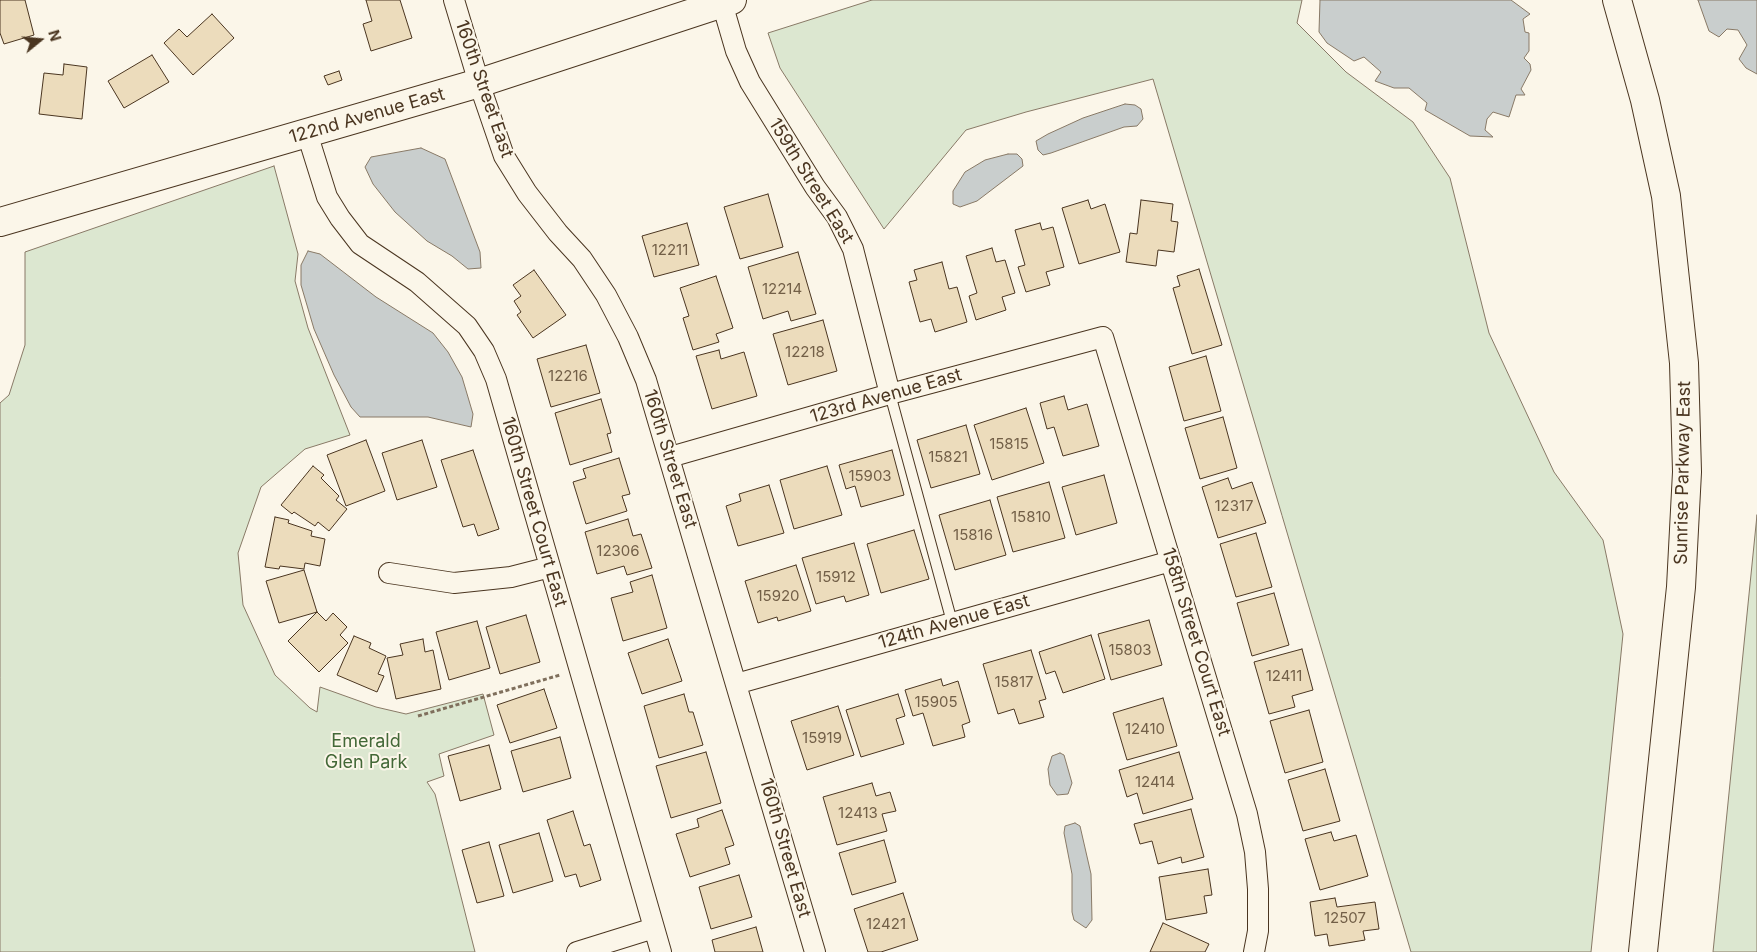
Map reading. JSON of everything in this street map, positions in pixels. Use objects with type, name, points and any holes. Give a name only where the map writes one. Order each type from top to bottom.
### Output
[{"type":"street","name":"160th Street East","points":[[454,0],[479,83],[504,156],[527,194],[558,233],[582,259],[602,288],[628,336],[646,380],[815,952]]},
{"type":"street","name":"Sunrise Parkway East","points":[[1617,0],[1645,100],[1666,196],[1684,373],[1687,472],[1681,587],[1643,952]]},
{"type":"street","name":"122nd Avenue East","points":[[0,222],[479,83],[727,2]]},
{"type":"street","name":"159th Street East","points":[[727,2],[736,51],[750,82],[837,217],[853,249],[890,394]]},
{"type":"street","name":"160th Street Court East","points":[[307,133],[327,196],[340,218],[360,244],[417,282],[444,304],[466,326],[484,351],[496,379],[661,952]]},
{"type":"street","name":"123rd Avenue East","points":[[670,457],[890,394],[1103,337]]},
{"type":"street","name":"158th Street Court East","points":[[1103,337],[1247,814],[1255,852],[1258,890],[1258,931],[1254,952]]},
{"type":"street","name":"124th Avenue East","points":[[736,684],[1171,561]]},
{"type":"street","points":[[389,573],[454,583],[512,577],[550,566]]},
{"type":"street","points":[[577,952],[654,928]]},
{"type":"lane","points":[[890,394],[952,622]]},
{"type":"path","points":[[418,716],[579,669]]},
{"type":"green space","points":[[872,0],[1302,0],[1297,23],[1346,72],[1413,122],[1450,178],[1489,333],[1554,472],[1603,540],[1623,634],[1591,952],[1411,952],[1153,79],[1026,112],[966,130],[884,229],[780,68],[768,33]]},
{"type":"green space","name":"Emerald Glen Park","points":[[274,166],[298,254],[295,281],[308,328],[350,435],[305,449],[261,487],[238,553],[243,605],[275,675],[310,708],[317,712],[320,687],[376,707],[406,714],[483,694],[494,735],[439,754],[444,776],[427,782],[435,794],[475,952],[0,952],[0,403],[9,395],[25,345],[25,252]]},
{"type":"green space","points":[[1757,515],[1757,952],[1713,952]]},
{"type":"shaded area","points":[[1320,0],[1511,0],[1530,14],[1523,19],[1525,32],[1529,33],[1529,51],[1524,58],[1530,64],[1531,70],[1521,89],[1525,95],[1516,95],[1509,117],[1493,112],[1487,119],[1485,130],[1493,137],[1470,136],[1425,110],[1427,103],[1409,88],[1394,88],[1375,81],[1381,72],[1364,57],[1354,61],[1327,43],[1319,32]]},
{"type":"shaded area","points":[[1698,0],[1757,0],[1757,74],[1746,68],[1739,59],[1747,45],[1738,30],[1727,29],[1719,37],[1709,31]]},
{"type":"shaded area","points":[[1125,104],[1135,105],[1141,109],[1143,119],[1137,126],[1124,127],[1043,155],[1038,150],[1036,141],[1048,134],[1083,118]]},
{"type":"shaded area","points":[[421,148],[445,159],[480,252],[481,268],[468,269],[452,256],[427,241],[395,212],[373,184],[365,167],[371,157]]},
{"type":"shaded area","points":[[1008,154],[1017,154],[1022,159],[1023,166],[977,201],[960,207],[953,204],[953,191],[965,172],[985,160]]},
{"type":"shaded area","points":[[308,251],[320,254],[376,297],[433,333],[448,352],[462,377],[473,414],[471,427],[428,417],[360,417],[351,407],[334,375],[314,329],[301,285],[301,265]]},
{"type":"shaded area","points":[[1060,753],[1064,755],[1072,783],[1068,794],[1057,795],[1050,785],[1048,769],[1052,756]]},
{"type":"shaded area","points":[[1075,823],[1080,826],[1091,874],[1092,920],[1086,928],[1074,920],[1072,912],[1072,874],[1064,833],[1065,826]]},
{"type":"building","points":[[0,0],[25,0],[34,35],[4,44],[0,33]]},
{"type":"building","points":[[366,0],[400,0],[412,38],[371,51],[363,24],[372,21]]},
{"type":"building","points":[[212,14],[234,38],[193,75],[164,43],[179,29],[187,37]]},
{"type":"building","points":[[152,55],[169,82],[124,108],[108,81]]},
{"type":"building","points":[[64,64],[87,67],[82,119],[39,114],[44,73],[63,75]]},
{"type":"building","points":[[339,71],[342,80],[328,85],[324,76]]},
{"type":"building","points":[[768,194],[783,247],[740,259],[724,207]]},
{"type":"building","points":[[1088,200],[1091,209],[1105,204],[1120,252],[1079,264],[1062,208]]},
{"type":"building","points":[[1141,200],[1173,204],[1171,221],[1178,222],[1174,252],[1158,250],[1156,266],[1126,262],[1130,233],[1137,234]]},
{"type":"building","points":[[687,223],[699,265],[654,277],[642,236]]},
{"type":"building","points":[[1040,223],[1042,230],[1053,227],[1064,267],[1046,272],[1050,285],[1026,292],[1018,267],[1025,265],[1015,230]]},
{"type":"building","points":[[992,248],[996,262],[1005,260],[1015,293],[1002,297],[1006,310],[976,320],[969,296],[977,293],[966,256]]},
{"type":"building","points":[[798,252],[816,314],[791,321],[788,311],[763,319],[748,267]]},
{"type":"building","points":[[942,262],[949,289],[957,287],[967,322],[935,332],[931,319],[920,322],[909,282],[917,280],[914,270]]},
{"type":"building","points":[[1199,269],[1222,345],[1192,354],[1173,288],[1180,286],[1177,276]]},
{"type":"building","points":[[534,270],[566,315],[533,338],[517,315],[521,312],[514,301],[521,296],[513,285]]},
{"type":"building","points":[[716,276],[733,328],[716,334],[719,342],[693,350],[683,318],[689,316],[680,288]]},
{"type":"building","points":[[823,320],[837,371],[788,385],[773,334]]},
{"type":"building","points":[[586,345],[600,393],[551,407],[537,359]]},
{"type":"building","points":[[719,350],[721,359],[744,352],[757,396],[712,409],[696,356]]},
{"type":"building","points":[[1206,356],[1221,411],[1184,421],[1169,367]]},
{"type":"building","points":[[1064,396],[1068,410],[1087,404],[1099,446],[1063,456],[1054,427],[1047,429],[1040,403]]},
{"type":"building","points":[[601,399],[611,433],[607,434],[612,452],[570,465],[555,413]]},
{"type":"building","points":[[1026,408],[1044,463],[992,480],[974,425]]},
{"type":"building","points":[[1223,417],[1237,468],[1200,479],[1185,428]]},
{"type":"building","points":[[966,425],[980,474],[931,488],[917,440]]},
{"type":"building","points":[[366,440],[385,491],[346,506],[327,455]]},
{"type":"building","points":[[422,440],[437,487],[397,500],[382,453]]},
{"type":"building","points":[[473,450],[499,529],[478,536],[474,524],[463,527],[441,460]]},
{"type":"building","points":[[892,450],[904,495],[861,507],[855,486],[846,489],[839,465]]},
{"type":"building","points":[[619,458],[630,494],[622,496],[627,511],[586,524],[573,482],[586,478],[583,469]]},
{"type":"building","points":[[313,466],[324,475],[321,478],[339,496],[336,500],[347,509],[329,531],[318,522],[315,526],[294,512],[292,514],[281,505]]},
{"type":"building","points":[[827,466],[842,515],[794,529],[780,480]]},
{"type":"building","points":[[1104,475],[1117,523],[1076,535],[1062,487]]},
{"type":"building","points":[[1228,478],[1232,489],[1252,482],[1266,523],[1218,538],[1202,487]]},
{"type":"building","points":[[1049,482],[1065,538],[1013,552],[997,497]]},
{"type":"building","points":[[769,485],[784,533],[738,546],[726,506],[741,501],[739,494]]},
{"type":"building","points":[[990,500],[1006,555],[955,570],[939,515]]},
{"type":"building","points":[[275,517],[289,520],[288,523],[312,531],[311,536],[325,539],[320,566],[305,563],[304,569],[280,566],[279,569],[265,567]]},
{"type":"building","points":[[628,519],[633,536],[641,534],[652,568],[627,575],[624,566],[597,574],[585,532]]},
{"type":"building","points":[[914,530],[929,579],[881,593],[867,544]]},
{"type":"building","points":[[1256,533],[1272,587],[1236,597],[1220,544]]},
{"type":"building","points":[[854,543],[869,595],[846,602],[844,596],[816,604],[802,558]]},
{"type":"building","points":[[796,565],[811,611],[778,621],[777,617],[758,623],[745,581]]},
{"type":"building","points":[[304,570],[317,612],[279,623],[266,581]]},
{"type":"building","points":[[652,575],[667,628],[623,641],[611,598],[633,592],[630,582]]},
{"type":"building","points":[[1274,593],[1289,645],[1252,656],[1237,603]]},
{"type":"building","points":[[317,612],[326,621],[333,613],[347,627],[340,635],[348,643],[319,672],[288,641]]},
{"type":"building","points":[[526,615],[540,662],[500,674],[486,627]]},
{"type":"building","points":[[1149,620],[1162,665],[1111,680],[1098,634]]},
{"type":"building","points":[[477,621],[490,668],[449,680],[436,632]]},
{"type":"building","points":[[1091,635],[1105,679],[1063,693],[1055,671],[1046,674],[1039,652]]},
{"type":"building","points":[[354,636],[371,643],[369,648],[386,656],[378,674],[384,676],[377,692],[337,675]]},
{"type":"building","points":[[423,639],[425,652],[433,650],[441,689],[396,699],[387,658],[403,655],[400,644]]},
{"type":"building","points":[[668,639],[682,681],[642,694],[628,653]]},
{"type":"building","points":[[1302,649],[1313,690],[1292,696],[1295,707],[1269,714],[1254,662]]},
{"type":"building","points":[[1031,650],[1046,699],[1039,701],[1044,717],[1019,724],[1014,709],[998,714],[983,664]]},
{"type":"building","points":[[941,679],[943,686],[958,681],[970,722],[962,725],[965,737],[933,746],[923,713],[913,716],[905,690]]},
{"type":"building","points":[[544,689],[557,728],[510,743],[497,705]]},
{"type":"building","points":[[684,694],[689,712],[693,712],[703,745],[659,758],[644,706]]},
{"type":"building","points":[[898,694],[905,716],[896,719],[904,744],[861,757],[846,710]]},
{"type":"building","points":[[1163,698],[1177,746],[1127,760],[1113,713]]},
{"type":"building","points":[[838,706],[854,755],[807,770],[791,721]]},
{"type":"building","points":[[1309,710],[1323,762],[1285,773],[1270,721]]},
{"type":"building","points":[[560,737],[571,778],[523,792],[511,751]]},
{"type":"building","points":[[489,745],[501,789],[460,801],[448,756]]},
{"type":"building","points":[[706,752],[721,803],[671,818],[656,766]]},
{"type":"building","points":[[1179,752],[1193,799],[1143,814],[1137,793],[1127,797],[1119,770]]},
{"type":"building","points":[[1325,769],[1340,821],[1303,831],[1288,780]]},
{"type":"building","points":[[872,783],[876,796],[890,792],[896,811],[882,814],[887,831],[837,845],[823,797]]},
{"type":"building","points":[[1191,809],[1204,857],[1182,863],[1181,857],[1158,864],[1152,841],[1140,844],[1134,824]]},
{"type":"building","points":[[722,810],[734,845],[725,848],[730,864],[690,877],[676,834],[699,827],[697,819]]},
{"type":"building","points":[[573,811],[584,846],[590,844],[601,880],[580,887],[576,874],[565,877],[547,820]]},
{"type":"building","points":[[1331,832],[1334,841],[1356,835],[1368,876],[1320,890],[1305,839]]},
{"type":"building","points":[[539,833],[553,881],[513,893],[499,845]]},
{"type":"building","points":[[884,840],[896,882],[852,895],[839,853]]},
{"type":"building","points":[[489,842],[504,896],[477,903],[462,850]]},
{"type":"building","points":[[1208,869],[1212,895],[1204,896],[1207,913],[1166,920],[1159,877]]},
{"type":"building","points":[[739,875],[752,917],[711,929],[699,887]]},
{"type":"building","points":[[903,893],[918,940],[881,952],[868,952],[854,909]]},
{"type":"building","points":[[1335,898],[1337,907],[1375,902],[1379,929],[1363,931],[1365,940],[1329,946],[1327,934],[1315,936],[1310,902]]},
{"type":"building","points":[[1163,923],[1209,944],[1205,952],[1150,952]]},
{"type":"building","points":[[756,927],[763,952],[715,952],[712,940]]}]
